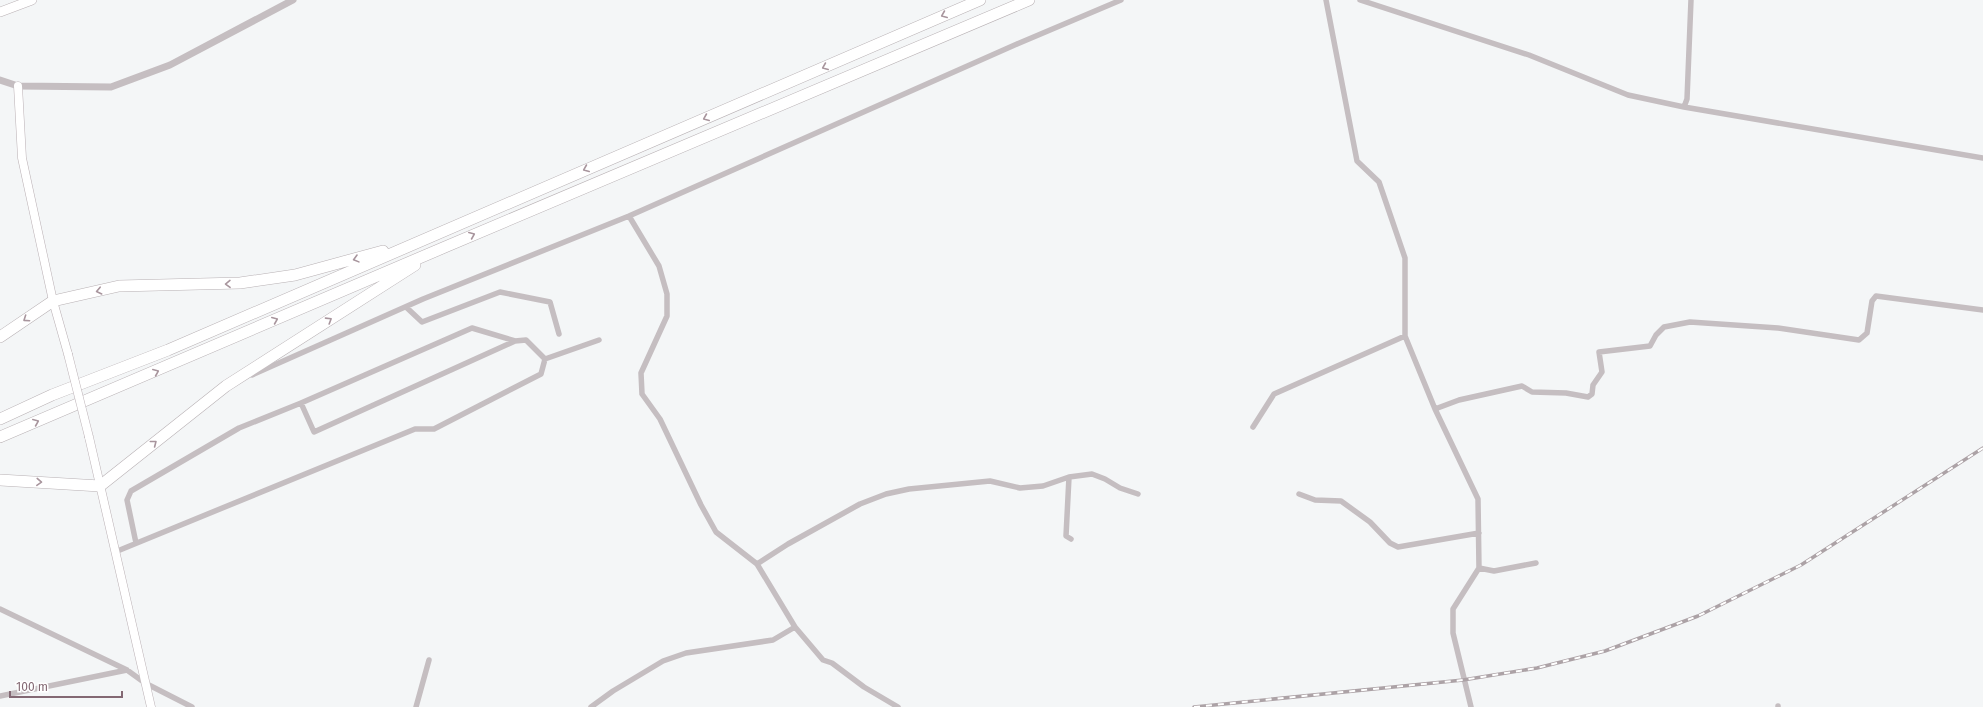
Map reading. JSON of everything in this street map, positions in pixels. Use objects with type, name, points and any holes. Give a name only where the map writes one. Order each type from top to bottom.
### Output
[{"type":"highway","points":[[0,420],[52,395],[168,350],[980,0]]},
{"type":"highway","points":[[0,437],[1029,0]]},
{"type":"highway","points":[[0,337],[53,301],[119,286],[240,283],[295,275],[420,241]]},
{"type":"highway","points":[[0,480],[100,486],[226,386],[445,247]]},
{"type":"main road","points":[[0,12],[32,0]]},
{"type":"main road","points":[[18,86],[22,158],[53,301],[89,437],[151,707]]},
{"type":"street","points":[[0,80],[18,86],[111,87],[170,65],[293,0]]},
{"type":"street","points":[[226,386],[406,307],[629,216],[1017,44],[1121,0]]},
{"type":"street","points":[[1326,0],[1357,161],[1378,182],[1405,258],[1405,336],[1435,409],[1478,499],[1479,568],[1453,608],[1453,633],[1471,707]]},
{"type":"street","points":[[1360,0],[1529,55],[1628,94],[1684,107],[1983,158]]},
{"type":"street","points":[[1684,107],[1687,99],[1691,0]]},
{"type":"street","points":[[629,216],[660,266],[667,294],[667,316],[641,373],[642,394],[660,419],[683,470],[716,532],[757,564],[794,627],[823,660],[832,663],[864,687],[898,707]]},
{"type":"street","points":[[406,307],[422,322],[500,292],[529,297],[550,302],[559,334]]},
{"type":"street","points":[[1435,409],[1458,400],[1498,390],[1522,386],[1532,392],[1566,393],[1588,397],[1592,394],[1593,386],[1602,372],[1599,352],[1650,346],[1656,335],[1664,327],[1690,322],[1778,328],[1859,340],[1867,333],[1872,301],[1876,296],[1983,310]]},
{"type":"street","points":[[136,543],[127,500],[131,491],[239,428],[301,404],[472,328],[515,340],[526,340],[545,359]]},
{"type":"street","points":[[1253,427],[1274,394],[1405,336]]},
{"type":"street","points":[[301,404],[314,432],[515,340]]},
{"type":"street","points":[[545,359],[598,340]]},
{"type":"street","points":[[115,552],[415,429],[434,429],[540,374],[545,359]]},
{"type":"street","points":[[757,564],[829,520],[860,504],[886,494],[909,489],[990,481],[1020,488],[1043,486],[1069,477],[1092,474],[1105,478],[1120,488],[1138,494]]},
{"type":"street","points":[[1069,477],[1066,536],[1071,539]]},
{"type":"street","points":[[1299,494],[1315,500],[1341,501],[1370,522],[1390,543],[1398,547],[1479,533]]},
{"type":"street","points":[[1479,568],[1494,571],[1536,564]]},
{"type":"street","points":[[0,609],[127,670],[145,683],[192,707]]},
{"type":"street","points":[[591,707],[612,691],[663,661],[699,651],[773,640],[794,627]]},
{"type":"street","points":[[416,707],[428,660]]},
{"type":"street","points":[[0,696],[127,670]]},
{"type":"railway","points":[[1194,707],[1463,680],[1537,668],[1605,651],[1698,616],[1801,565],[1983,448]]}]
